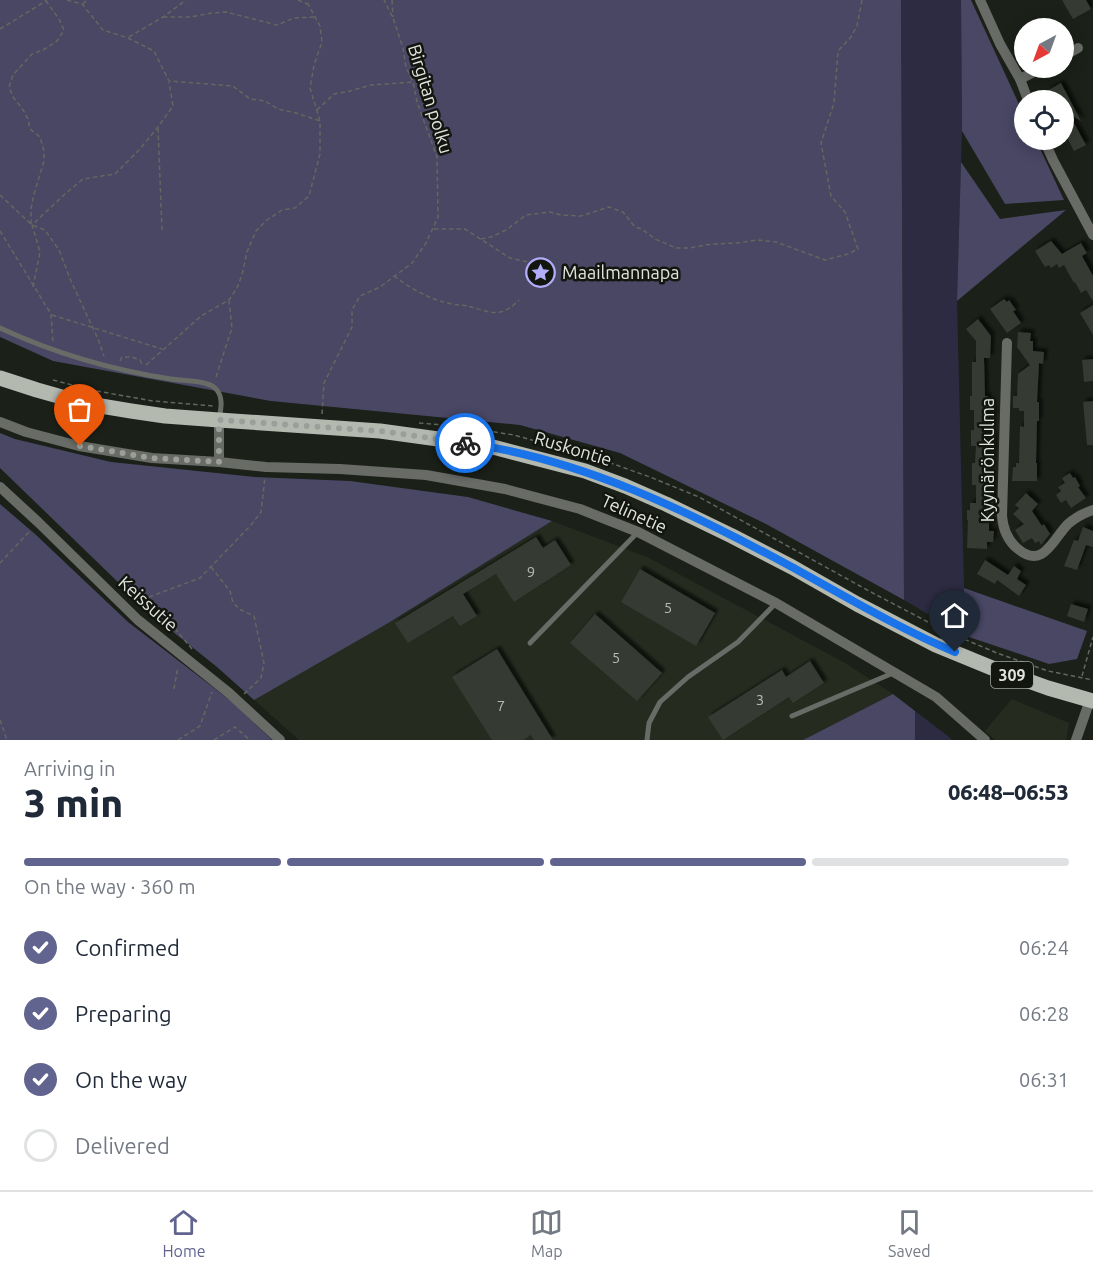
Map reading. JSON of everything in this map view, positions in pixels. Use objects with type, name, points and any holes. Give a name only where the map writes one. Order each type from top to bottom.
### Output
[{"type":"main road","name":"Ruskontie","points":[[0,378],[83,402],[165,416],[220,414],[380,431],[489,446],[585,471],[656,500],[732,536],[936,645],[992,668],[1091,701]]},
{"type":"street","points":[[980,0],[1024,90]]},
{"type":"street","points":[[1074,50],[1078,48]]},
{"type":"street","points":[[1048,150],[1093,235]]},
{"type":"street","name":"Kyynärönkulma","points":[[1007,343],[1002,516],[1003,529],[1008,539],[1027,555],[1041,555],[1047,551],[1068,524],[1093,510]]},
{"type":"street","points":[[219,462],[220,414]]},
{"type":"street","name":"Telinetie","points":[[0,422],[26,432],[80,446],[152,458],[266,467],[426,475],[494,487],[580,509],[638,532],[776,603],[936,697],[985,740]]},
{"type":"street","name":"Keissutie","points":[[0,487],[138,620],[216,682],[280,740]]},
{"type":"street","points":[[1076,740],[1091,701]]},
{"type":"lane","points":[[0,328],[77,358],[170,379],[207,384],[216,389],[220,395],[220,414]]},
{"type":"lane","points":[[530,643],[638,532]]},
{"type":"lane","points":[[647,740],[649,723],[660,702],[688,676],[738,642],[776,603]]},
{"type":"lane","points":[[792,716],[893,673]]},
{"type":"path","points":[[32,225],[83,179],[115,174],[158,128],[173,106],[169,81],[154,51],[128,38],[103,30],[82,4],[68,0]]},
{"type":"path","points":[[82,4],[87,0]]},
{"type":"path","points":[[128,38],[186,0]]},
{"type":"path","points":[[298,0],[308,4]]},
{"type":"path","points":[[116,367],[122,357],[132,357],[140,360],[144,368],[201,316],[229,300],[237,288],[247,252],[256,231],[282,210],[295,208],[309,196],[320,154],[320,121],[310,88],[314,65],[322,42],[320,26],[308,0]]},
{"type":"path","name":"Birgitan polku","points":[[321,415],[324,383],[352,327],[352,310],[360,296],[380,287],[412,263],[426,243],[438,217],[437,157],[417,102],[393,18],[384,0]]},
{"type":"path","points":[[392,0],[393,18]]},
{"type":"path","points":[[481,239],[506,230],[525,215],[550,212],[581,216],[609,207],[623,212],[635,227],[676,248],[757,240],[776,242],[825,260],[858,249],[845,212],[831,196],[821,143],[834,103],[838,51],[851,37],[857,26],[861,0]]},
{"type":"path","points":[[0,29],[46,1],[64,30],[57,41],[32,54],[13,75],[9,87],[28,119],[30,129],[40,137],[44,151],[44,160],[31,209],[32,225],[40,252],[33,287]]},
{"type":"path","points":[[163,17],[191,17],[226,12],[277,25],[294,18],[315,17]]},
{"type":"path","points":[[169,81],[233,86],[250,99],[266,101],[278,110],[320,121]]},
{"type":"path","points":[[316,110],[334,94],[370,85],[413,82]]},
{"type":"path","points":[[158,128],[162,230]]},
{"type":"path","points":[[0,195],[32,225],[45,230],[59,250],[94,329],[107,365]]},
{"type":"path","points":[[433,229],[465,229],[510,258],[541,265]]},
{"type":"path","points":[[0,231],[51,314],[53,349]]},
{"type":"path","points":[[394,276],[408,287],[425,295],[481,310],[500,312],[519,300]]},
{"type":"path","points":[[207,384],[217,376],[232,328],[229,300]]},
{"type":"path","points":[[51,314],[163,349]]},
{"type":"path","points":[[50,380],[220,414]]},
{"type":"path","points":[[414,422],[514,435],[602,460],[650,477],[699,497],[945,631],[1048,671],[1093,680]]},
{"type":"path","points":[[193,649],[149,597],[200,578],[250,525],[261,512],[266,467]]},
{"type":"path","points":[[0,563],[38,522]]},
{"type":"path","points":[[211,567],[230,591],[233,603],[254,616],[264,663],[261,678],[237,700]]},
{"type":"path","points":[[1082,677],[1093,637]]},
{"type":"path","points":[[174,689],[181,654]]},
{"type":"path","points":[[178,740],[200,726],[216,682]]},
{"type":"path","points":[[0,720],[5,740]]},
{"type":"path","points":[[214,740],[236,727],[250,740]]},
{"type":"shaded area","points":[[0,0],[901,0],[904,600],[766,524],[620,453],[520,425],[271,401],[53,361],[0,337]]},
{"type":"shaded area","points":[[901,0],[961,0],[962,131],[957,301],[964,588],[963,635],[904,600]]},
{"type":"shaded area","points":[[961,0],[971,0],[1014,93],[1014,150],[1041,150],[1064,200],[1005,204],[962,131]]},
{"type":"shaded area","points":[[961,162],[1000,219],[1066,210],[957,301]]},
{"type":"shaded area","points":[[0,433],[15,439],[111,462],[255,477],[350,481],[468,497],[552,521],[390,622],[254,700],[152,615],[0,468]]},
{"type":"shaded area","points":[[0,504],[128,622],[231,701],[272,740],[0,740]]},
{"type":"shaded area","points":[[552,521],[647,557],[845,663],[893,694],[803,740],[299,740],[251,697],[390,622]]},
{"type":"shaded area","points":[[964,588],[1087,631],[1077,659],[1049,664],[963,635]]},
{"type":"shaded area","points":[[893,694],[915,711],[915,740],[803,740]]},
{"type":"shaded area","points":[[1012,699],[1069,723],[1066,740],[995,740],[985,731]]},
{"type":"shaded area","points":[[915,711],[948,736],[952,740],[915,740]]},
{"type":"building","points":[[1062,0],[1086,0],[1091,9],[1072,18]]},
{"type":"building","points":[[1061,83],[1065,90],[1049,90]]},
{"type":"building","points":[[1074,108],[1081,121],[1074,117]]},
{"type":"building","points":[[1074,123],[1086,145],[1073,150]]},
{"type":"building","points":[[1051,241],[1062,254],[1081,243],[1087,253],[1082,256],[1093,276],[1093,301],[1086,290],[1081,293],[1064,265],[1059,268],[1057,264],[1051,268],[1049,265],[1045,267],[1035,251]]},
{"type":"building","points":[[1004,299],[1007,302],[1009,300],[1021,323],[1007,333],[990,309]]},
{"type":"building","points":[[1093,305],[1093,335],[1080,313]]},
{"type":"building","points":[[978,319],[991,336],[990,358],[984,358],[987,408],[993,408],[991,436],[993,436],[993,452],[986,452],[986,496],[994,496],[994,511],[989,511],[989,531],[994,531],[993,542],[987,542],[987,549],[967,548],[967,510],[970,510],[970,503],[976,503],[976,485],[972,485],[972,463],[975,463],[976,446],[971,446],[974,410],[970,410],[970,396],[972,396],[972,362],[976,362],[976,341],[966,329]]},
{"type":"building","points":[[1018,332],[1031,333],[1030,341],[1033,341],[1033,351],[1044,352],[1043,364],[1039,363],[1037,481],[1012,481],[1013,467],[1019,463],[1020,426],[1024,427],[1024,411],[1013,408],[1013,396],[1017,396],[1018,374],[1030,365],[1017,347]]},
{"type":"building","points":[[1093,359],[1093,381],[1084,382],[1082,360]]},
{"type":"building","points":[[1093,401],[1093,445],[1087,445],[1083,402]]},
{"type":"building","points":[[1070,473],[1073,478],[1075,477],[1080,486],[1078,487],[1086,498],[1071,508],[1066,500],[1061,503],[1056,495],[1061,491],[1058,487],[1065,483],[1062,478]]},
{"type":"building","points":[[1026,493],[1038,504],[1032,511],[1050,534],[1041,545],[1039,541],[1035,543],[1032,538],[1023,543],[1015,530],[1024,524],[1013,514],[1019,508],[1015,505]]},
{"type":"building","points":[[1083,527],[1093,531],[1093,547],[1086,545],[1077,570],[1064,566],[1074,540],[1078,541]]},
{"type":"building","points":[[536,537],[543,548],[555,540],[571,565],[514,602],[496,574],[463,594],[477,616],[460,626],[453,616],[408,643],[395,623]]},
{"type":"building","points":[[985,560],[1008,575],[1014,566],[1021,571],[1017,579],[1026,585],[1019,596],[997,580],[995,584],[977,574]]},
{"type":"building","points":[[640,569],[715,613],[696,646],[621,602]]},
{"type":"building","points":[[1071,604],[1088,609],[1084,622],[1067,616]]},
{"type":"building","points":[[595,614],[662,673],[637,701],[570,643]]},
{"type":"building","points":[[497,649],[553,740],[534,740],[531,735],[523,740],[492,740],[452,677]]},
{"type":"building","points":[[810,661],[824,683],[793,703],[789,697],[723,740],[708,717],[782,670],[786,677]]},
{"type":"way so far","points":[[80,446],[152,458],[219,462],[219,420],[380,431],[465,443]]},
{"type":"place","name":"Maailmannapa","points":[[541,273]]},
{"type":"route","points":[[465,443],[489,446],[545,460],[585,471],[625,486],[732,536],[857,604],[936,645],[955,652]]}]
